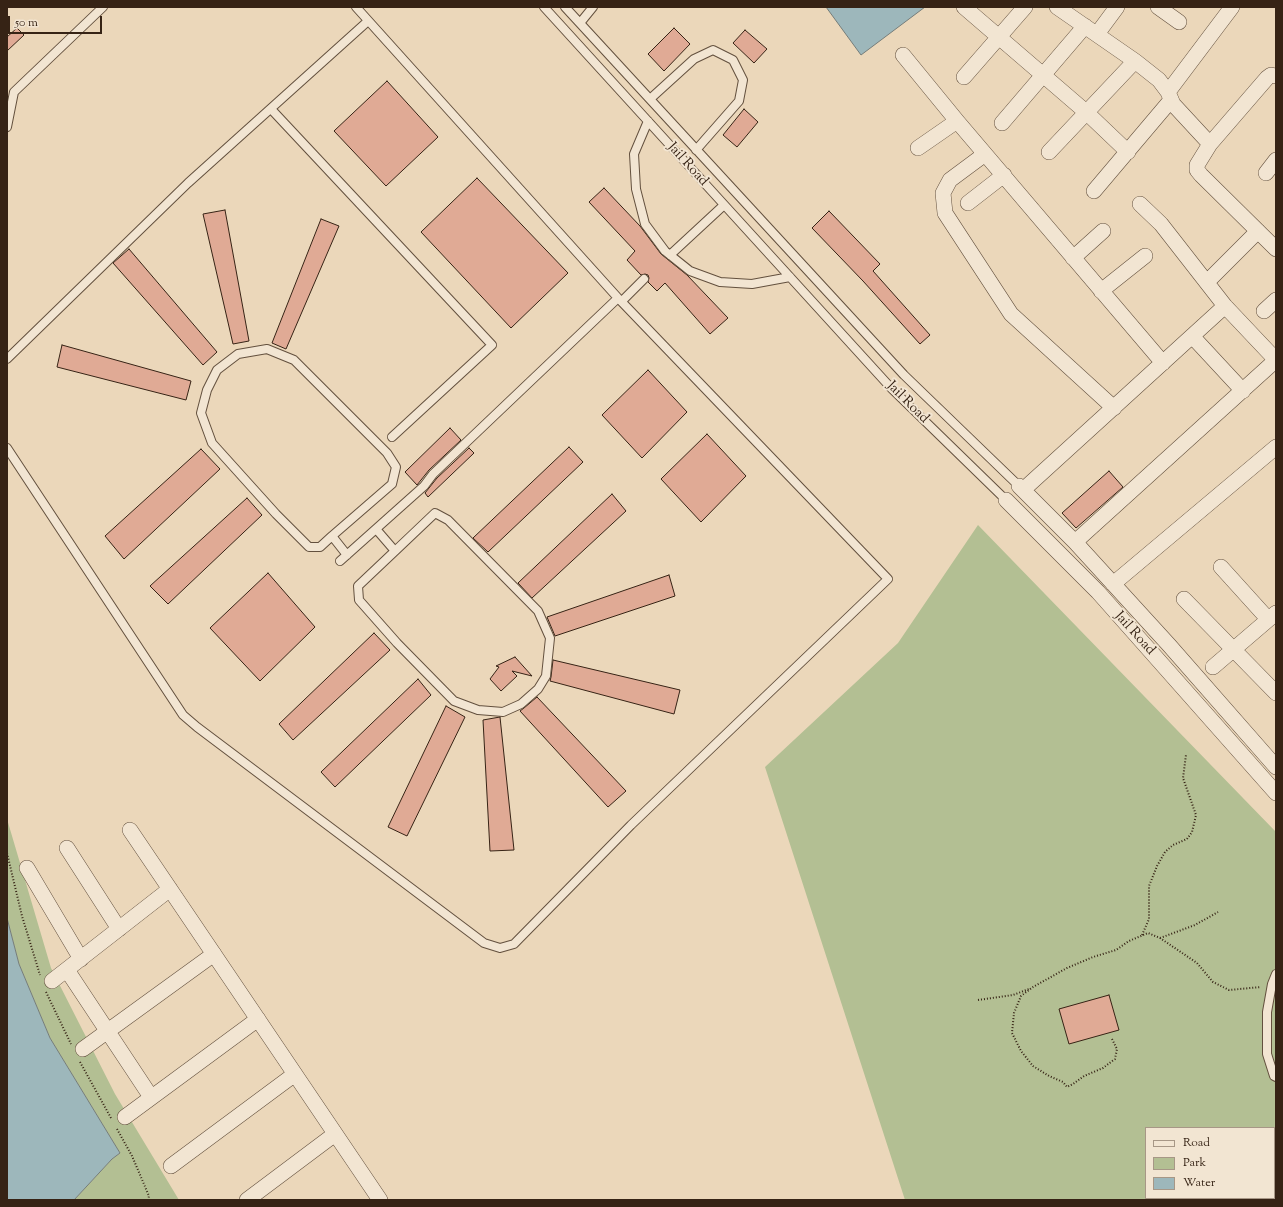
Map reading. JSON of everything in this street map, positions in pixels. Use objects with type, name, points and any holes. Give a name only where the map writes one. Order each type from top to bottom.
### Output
[{"type":"street","points":[[964,7],[1086,112],[1128,152]]},
{"type":"street","points":[[964,77],[1025,7]]},
{"type":"street","points":[[1057,7],[1135,61],[1159,80],[1176,108],[1210,144]]},
{"type":"street","points":[[1002,123],[1043,75],[1116,7]]},
{"type":"street","points":[[1158,7],[1180,22]]},
{"type":"street","points":[[1094,191],[1128,152],[1170,96],[1232,7]]},
{"type":"street","points":[[903,55],[985,154],[1163,363]]},
{"type":"street","points":[[1049,152],[1135,61]]},
{"type":"street","points":[[1276,76],[1271,75],[1267,78],[1210,144],[1196,165],[1197,170],[1276,249]]},
{"type":"street","points":[[918,148],[957,120]]},
{"type":"street","points":[[985,154],[950,180],[943,193],[945,213],[1011,314],[1114,408]]},
{"type":"street","points":[[1266,173],[1276,160]]},
{"type":"street","points":[[968,203],[1004,175]]},
{"type":"street","points":[[1075,542],[1276,360],[1225,306],[1166,230],[1140,204]]},
{"type":"street","points":[[1073,258],[1103,231]]},
{"type":"street","points":[[1207,282],[1258,231]]},
{"type":"street","points":[[1101,291],[1145,256]]},
{"type":"street","points":[[1264,311],[1276,300]]},
{"type":"street","points":[[1225,306],[1114,408],[1021,488],[1075,542],[1276,767]]},
{"type":"street","points":[[1192,336],[1242,391]]},
{"type":"street","points":[[1113,584],[1276,447]]},
{"type":"street","name":"Jail Road","points":[[1006,500],[1098,592],[1276,793]]},
{"type":"street","points":[[1213,668],[1272,616],[1221,567]]},
{"type":"street","points":[[1184,599],[1276,693]]},
{"type":"street","points":[[130,830],[378,1199]]},
{"type":"street","points":[[67,848],[119,929]]},
{"type":"street","points":[[27,868],[81,959]]},
{"type":"street","points":[[46,984],[67,970],[170,889]]},
{"type":"street","points":[[78,1052],[214,954]]},
{"type":"street","points":[[67,970],[151,1098]]},
{"type":"street","points":[[118,1122],[258,1019]]},
{"type":"street","points":[[171,1166],[295,1074]]},
{"type":"street","points":[[247,1200],[335,1134]]},
{"type":"lane","points":[[7,127],[14,92],[102,7]]},
{"type":"lane","points":[[7,448],[183,715],[484,943],[500,948],[514,944],[631,825],[888,579],[620,300],[356,7]]},
{"type":"lane","name":"Jail Road","points":[[544,7],[892,389],[1006,500]]},
{"type":"lane","points":[[565,7],[904,375],[1021,488]]},
{"type":"lane","points":[[580,23],[593,7]]},
{"type":"lane","points":[[7,359],[188,183],[368,21]]},
{"type":"lane","points":[[650,99],[694,59],[700,56],[713,50],[733,60],[744,80],[739,101],[696,150]]},
{"type":"lane","points":[[271,109],[492,345],[392,437]]},
{"type":"lane","points":[[648,121],[634,154],[636,189],[645,224],[665,251],[690,271],[720,282],[752,284],[790,277]]},
{"type":"lane","points":[[670,255],[724,205]]},
{"type":"lane","points":[[332,536],[343,558],[424,486],[433,474],[644,279]]},
{"type":"lane","points":[[267,349],[294,360],[387,452],[396,467],[392,484],[332,536],[320,547],[309,547],[276,514],[212,443],[201,413],[207,390],[217,370],[238,354],[267,349]]},
{"type":"lane","points":[[436,513],[448,520],[538,611],[550,638],[546,676],[538,689],[521,704],[503,712],[478,710],[454,701],[397,643],[359,600],[358,586],[395,551],[436,513]]},
{"type":"lane","points":[[376,529],[395,551]]},
{"type":"lane","points":[[1276,974],[1272,984],[1267,1012],[1267,1054],[1274,1076],[1276,1077]]},
{"type":"path","points":[[1141,936],[1148,919],[1149,886],[1157,866],[1164,852],[1173,845],[1187,839],[1192,832],[1196,815],[1183,778],[1186,755]]},
{"type":"path","points":[[7,852],[22,916],[46,984],[47,996],[118,1122],[149,1196],[148,1200]]},
{"type":"path","points":[[1160,938],[1195,925],[1218,912]]},
{"type":"path","points":[[978,1000],[1013,995],[1033,987],[1067,968],[1093,957],[1116,950],[1129,941],[1148,933],[1160,938],[1198,963],[1213,982],[1229,990],[1256,988],[1272,984]]},
{"type":"path","points":[[1033,987],[1021,996],[1014,1013],[1012,1033],[1021,1051],[1033,1066],[1062,1082],[1067,1087],[1084,1076],[1103,1068],[1115,1059],[1117,1049],[1112,1039]]},
{"type":"green space","points":[[978,525],[1276,832],[1275,1162],[1275,1127],[1145,1127],[1145,1199],[1268,1200],[905,1200],[765,767],[898,643]]},
{"type":"green space","points":[[7,819],[51,968],[115,1094],[179,1200],[74,1200],[112,1159],[120,1153],[50,1038],[19,964],[7,918]]},
{"type":"water","points":[[826,7],[925,7],[861,55]]},
{"type":"water","points":[[7,918],[19,964],[50,1038],[120,1153],[112,1159],[74,1200],[7,1200]]},
{"type":"building","points":[[17,28],[24,35],[7,51],[7,37]]},
{"type":"building","points":[[674,28],[690,44],[664,71],[648,54]]},
{"type":"building","points":[[745,30],[767,49],[754,63],[733,43]]},
{"type":"building","points":[[387,81],[438,137],[386,186],[334,131]]},
{"type":"building","points":[[744,109],[758,122],[737,147],[723,135]]},
{"type":"building","points":[[477,178],[568,273],[511,328],[421,232]]},
{"type":"building","points":[[604,188],[640,226],[661,254],[687,275],[728,318],[710,334],[665,283],[657,291],[648,282],[648,275],[641,275],[627,260],[635,251],[589,202]]},
{"type":"building","points":[[225,210],[249,341],[233,344],[203,214]]},
{"type":"building","points":[[829,211],[880,264],[873,271],[930,335],[920,344],[863,281],[812,228]]},
{"type":"building","points":[[321,219],[339,226],[286,349],[272,343]]},
{"type":"building","points":[[129,249],[217,352],[203,365],[113,263]]},
{"type":"building","points":[[62,345],[191,381],[186,400],[57,367]]},
{"type":"building","points":[[648,370],[687,412],[642,458],[602,415]]},
{"type":"building","points":[[450,428],[461,440],[429,470],[417,485],[405,472]]},
{"type":"building","points":[[707,434],[746,476],[701,522],[661,479]]},
{"type":"building","points":[[569,447],[583,462],[488,552],[473,538]]},
{"type":"building","points":[[469,448],[474,453],[428,497],[425,493],[437,478]]},
{"type":"building","points":[[201,449],[220,469],[124,559],[105,536]]},
{"type":"building","points":[[1109,471],[1123,487],[1076,528],[1062,513]]},
{"type":"building","points":[[612,494],[626,511],[532,598],[518,583]]},
{"type":"building","points":[[247,498],[262,515],[168,604],[150,586]]},
{"type":"building","points":[[268,573],[315,627],[260,681],[210,628]]},
{"type":"building","points":[[669,575],[675,596],[555,636],[547,617]]},
{"type":"building","points":[[374,633],[390,650],[293,740],[279,724]]},
{"type":"building","points":[[515,657],[532,676],[512,671],[517,676],[501,691],[490,679],[499,667],[496,666]]},
{"type":"building","points":[[553,660],[680,690],[674,714],[550,681]]},
{"type":"building","points":[[418,679],[431,695],[335,787],[321,772]]},
{"type":"building","points":[[537,697],[626,791],[608,807],[520,711]]},
{"type":"building","points":[[446,706],[465,717],[407,836],[388,827]]},
{"type":"building","points":[[500,717],[514,850],[490,851],[483,720]]},
{"type":"building","points":[[1109,995],[1119,1030],[1069,1044],[1059,1009]]}]
